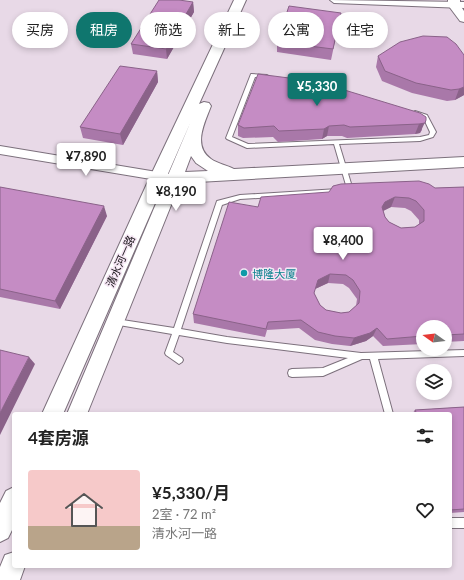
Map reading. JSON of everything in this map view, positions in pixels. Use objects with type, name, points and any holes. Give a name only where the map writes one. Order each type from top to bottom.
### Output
[{"type":"street","name":"清水河一路","points":[[53,412],[158,177],[240,0]]},
{"type":"street","name":"清水河一路","points":[[78,412],[194,129],[249,0]]},
{"type":"street","points":[[334,0],[459,4],[464,19]]},
{"type":"street","points":[[194,129],[195,149],[199,157],[209,166],[230,172],[245,174]]},
{"type":"street","points":[[0,150],[158,177],[174,178],[464,162]]},
{"type":"street","points":[[0,530],[12,503]]},
{"type":"street","points":[[7,580],[12,568]]},
{"type":"lane","points":[[274,78],[253,75],[229,138],[247,146],[420,139],[431,136],[433,132],[425,116],[410,112]]},
{"type":"lane","points":[[336,142],[350,190]]},
{"type":"lane","points":[[179,360],[169,353],[219,203],[240,197],[358,189]]},
{"type":"lane","points":[[116,322],[176,333],[361,356],[464,353]]},
{"type":"lane","points":[[292,373],[323,372],[361,356]]},
{"type":"lane","points":[[373,356],[388,412]]},
{"type":"lane","points":[[452,524],[464,523]]},
{"type":"building","points":[[159,0],[193,2],[187,12],[151,12]]},
{"type":"building","points":[[289,6],[334,12],[332,12],[333,49],[324,48],[324,12],[287,12]]},
{"type":"building","points":[[140,30],[140,45],[132,44]]},
{"type":"building","points":[[423,36],[447,37],[456,44],[464,55],[464,87],[451,90],[416,83],[385,71],[378,56],[400,42]]},
{"type":"building","points":[[120,66],[157,71],[120,134],[80,127]]},
{"type":"building","points":[[258,74],[289,78],[290,76],[328,85],[420,113],[426,117],[426,120],[425,123],[419,124],[350,127],[344,125],[329,126],[324,129],[279,131],[274,126],[244,128],[238,125]]},
{"type":"building","points":[[419,181],[429,184],[435,188],[464,187],[464,334],[452,335],[452,320],[416,320],[416,337],[387,339],[377,328],[370,333],[354,338],[318,332],[301,320],[268,322],[266,329],[193,314],[229,202],[258,207],[261,197],[329,192],[333,186],[341,184]],"holes":[[[395,197],[409,198],[416,201],[424,210],[424,221],[415,227],[401,228],[389,222],[385,217],[382,207],[385,202]],[[330,274],[346,275],[353,280],[360,291],[359,303],[349,312],[341,313],[326,310],[320,305],[314,293],[318,280]]]},
{"type":"building","points":[[0,187],[104,206],[55,301],[0,289]]},
{"type":"building","points":[[0,350],[29,357],[0,413]]},
{"type":"building","points":[[464,407],[464,509],[452,510],[452,412],[416,412],[415,410]]},
{"type":"place","name":"博隆大厦","points":[[244,273]]}]
